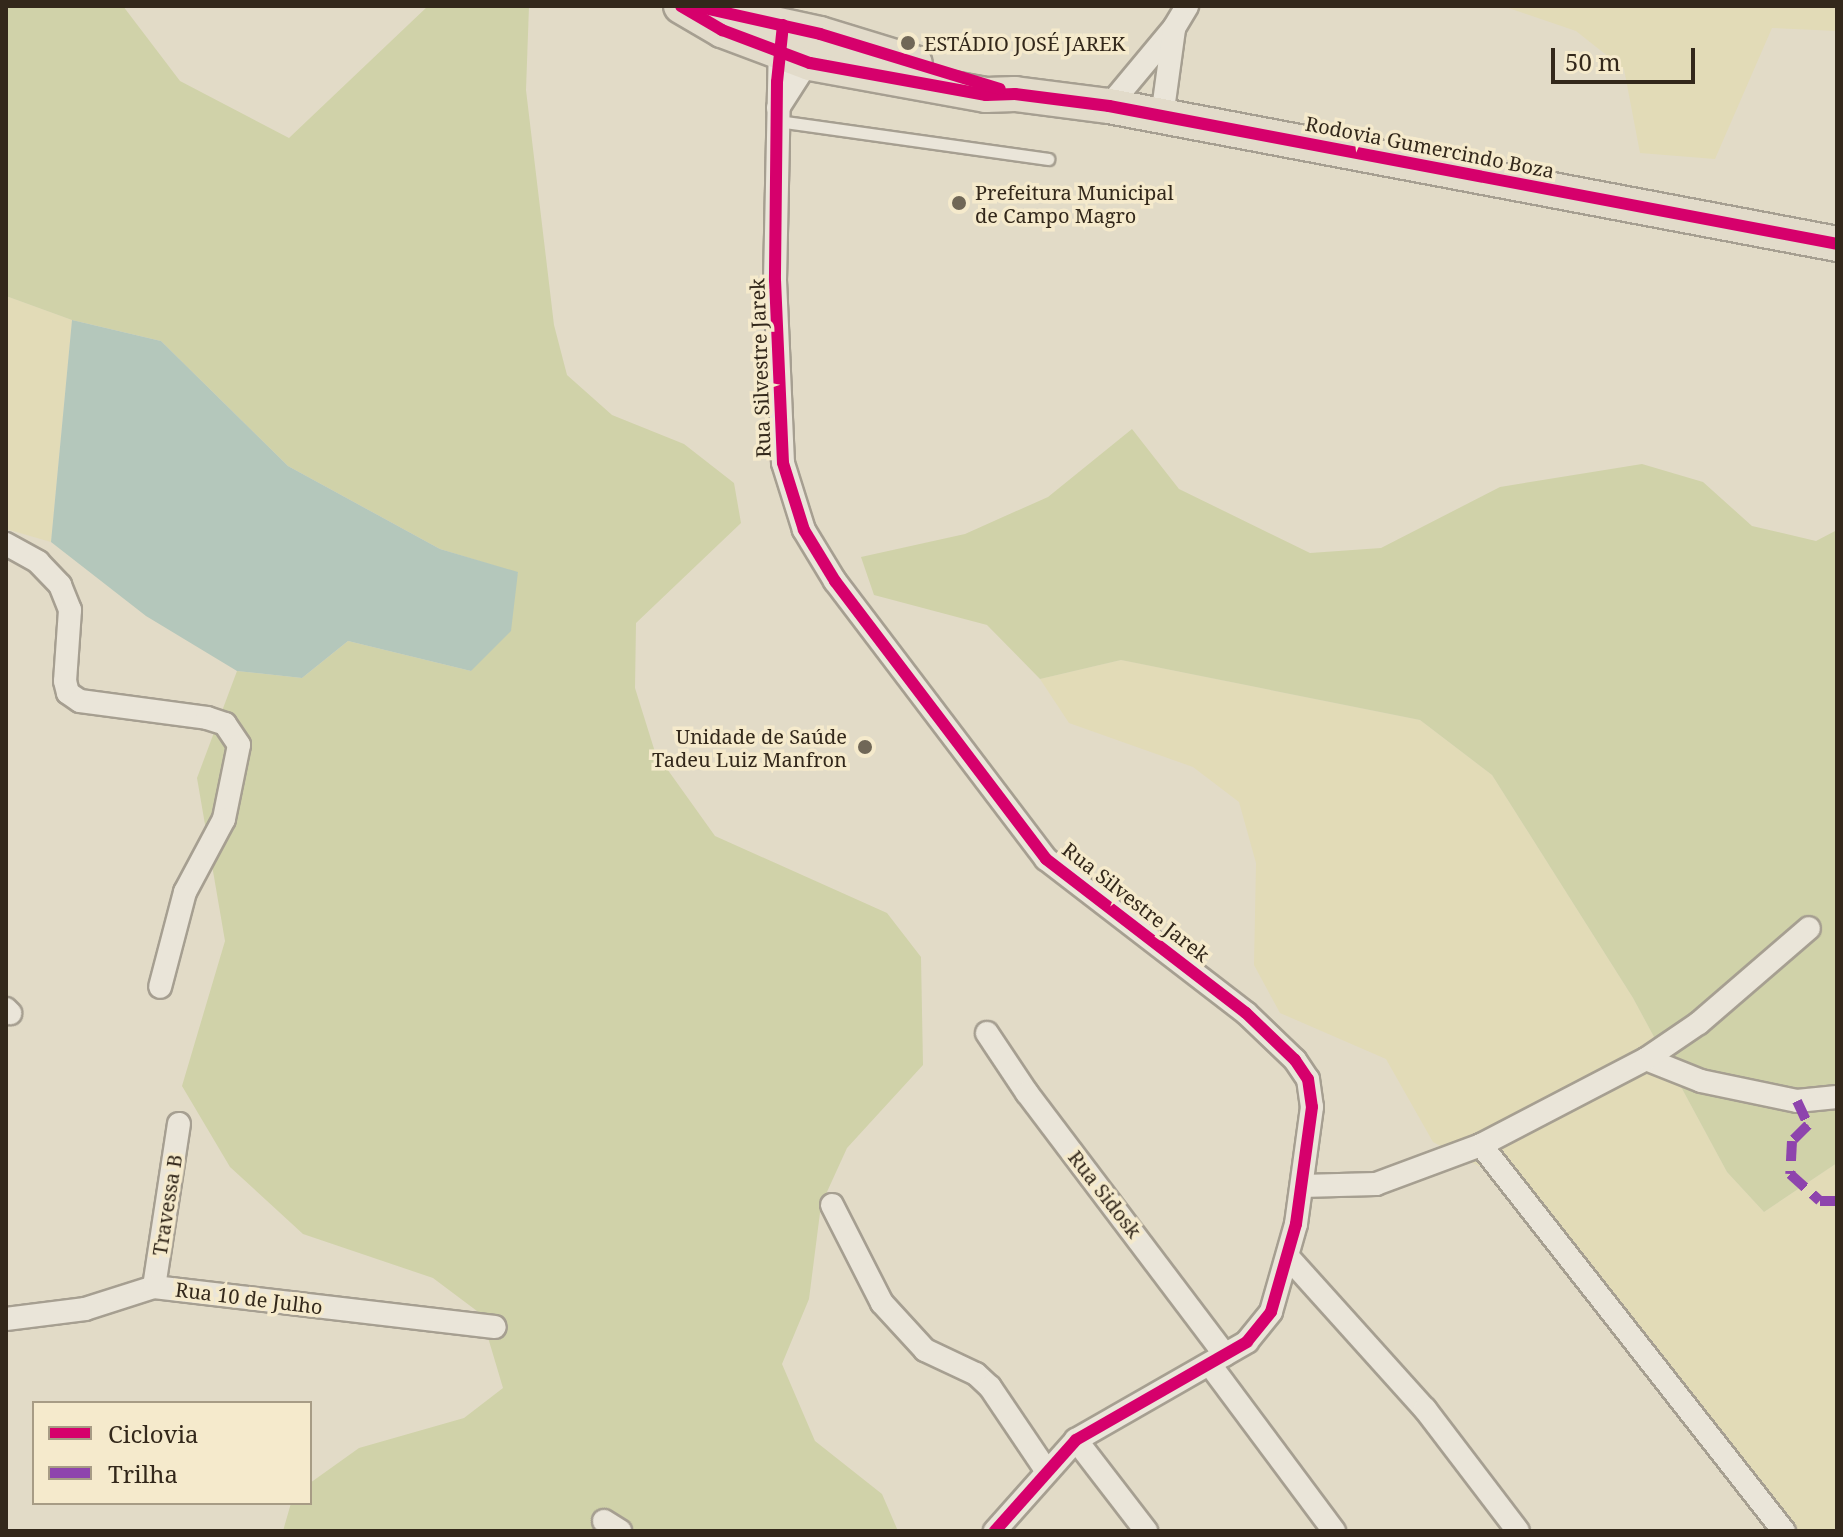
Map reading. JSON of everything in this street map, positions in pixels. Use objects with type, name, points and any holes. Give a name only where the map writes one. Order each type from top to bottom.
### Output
[{"type":"main road","name":"Rodovia Gumercindo Boza","points":[[681,6],[722,30],[798,44]]},
{"type":"main road","name":"Rodovia Gumercindo Boza","points":[[695,6],[798,44],[957,91],[1015,94],[1109,106],[1837,244]]},
{"type":"street","points":[[1109,106],[1174,28],[1187,6]]},
{"type":"street","points":[[1162,117],[1174,28]]},
{"type":"street","name":"Rua Silvestre Jarek","points":[[798,44],[778,114],[775,280],[783,463],[804,530],[835,581],[1046,859],[1246,1013],[1295,1060],[1308,1079],[1312,1107],[1302,1186],[1288,1257],[1271,1312],[1247,1342],[1076,1440],[1046,1470],[995,1531]]},
{"type":"street","points":[[778,114],[798,44]]},
{"type":"street","points":[[6,544],[38,562],[60,585],[65,597],[70,610],[65,681],[68,693],[80,701],[207,718],[225,724],[239,745],[224,819],[185,892],[160,987]]},
{"type":"street","points":[[1302,1186],[1376,1184],[1481,1145],[1646,1059],[1699,1023],[1809,928]]},
{"type":"street","name":"Rua Sidosk","points":[[987,1033],[1218,1360],[1334,1531]]},
{"type":"street","points":[[1646,1059],[1701,1081],[1797,1101],[1837,1097]]},
{"type":"street","name":"Travessa B","points":[[154,1287],[179,1124]]},
{"type":"street","points":[[1481,1145],[1784,1531]]},
{"type":"street","points":[[832,1205],[882,1303],[925,1350],[976,1374],[990,1387],[1046,1470]]},
{"type":"street","points":[[1288,1257],[1425,1409],[1518,1531]]},
{"type":"street","name":"Rua 10 de Julho","points":[[6,1319],[85,1309],[154,1287],[495,1327]]},
{"type":"street","points":[[1076,1440],[1146,1531]]},
{"type":"lane","points":[[778,114],[1048,159]]},
{"type":"shaded area","points":[[1503,6],[1837,6],[1837,31],[1772,28],[1715,159],[1640,153],[1624,69],[1576,31]]},
{"type":"shaded area","points":[[6,296],[72,320],[51,542],[6,529]]},
{"type":"shaded area","points":[[72,320],[161,341],[288,466],[440,549],[518,572],[511,631],[471,671],[348,641],[302,678],[237,671],[146,616],[51,542]]},
{"type":"shaded area","points":[[1121,660],[1420,720],[1492,775],[1633,998],[1727,1172],[1764,1212],[1837,1163],[1837,1531],[1774,1531],[1500,1177],[1433,1142],[1386,1059],[1280,1013],[1254,965],[1256,863],[1239,802],[1193,767],[1069,723],[1040,679]]},
{"type":"green space","points":[[6,6],[123,6],[180,81],[289,138],[428,6],[529,6],[526,90],[554,325],[567,375],[612,415],[684,444],[734,483],[741,523],[636,623],[635,688],[655,752],[715,836],[887,913],[921,957],[923,1065],[847,1148],[821,1205],[809,1299],[782,1364],[815,1441],[882,1494],[898,1531],[283,1531],[290,1505],[312,1505],[312,1482],[359,1448],[464,1418],[503,1388],[481,1314],[433,1278],[303,1234],[230,1167],[182,1086],[225,941],[197,778],[237,671],[302,678],[348,641],[471,671],[518,573],[440,549],[288,466],[161,341],[72,320],[6,296]]},
{"type":"green space","points":[[1132,429],[1179,489],[1310,553],[1381,548],[1500,487],[1642,464],[1703,482],[1752,526],[1816,541],[1837,530],[1837,1163],[1764,1212],[1727,1172],[1633,998],[1492,775],[1420,720],[1121,660],[1040,679],[987,625],[874,595],[861,557],[965,534],[1048,497]]},
{"type":"marked path","points":[[1797,1101],[1808,1125],[1792,1141],[1790,1174],[1820,1201],[1837,1201]]},
{"type":"cycle path","points":[[681,6],[722,30],[810,63],[986,95],[1015,94],[1109,106],[1837,244]]},
{"type":"cycle path","points":[[695,6],[820,34],[1000,89]]},
{"type":"cycle path","points":[[783,25],[777,82],[775,280],[783,463],[804,530],[835,581],[1046,859],[1246,1013],[1295,1060],[1308,1079],[1312,1107],[1296,1224],[1271,1312],[1247,1342],[1076,1440],[995,1531]]},
{"type":"place","name":"ESTÁDIO JOSÉ JAREK","points":[[908,43]]},
{"type":"place","name":"Prefeitura Municipal de Campo Magro","points":[[959,203]]},
{"type":"place","name":"Unidade de Saúde Tadeu Luiz Manfron","points":[[865,747]]}]
